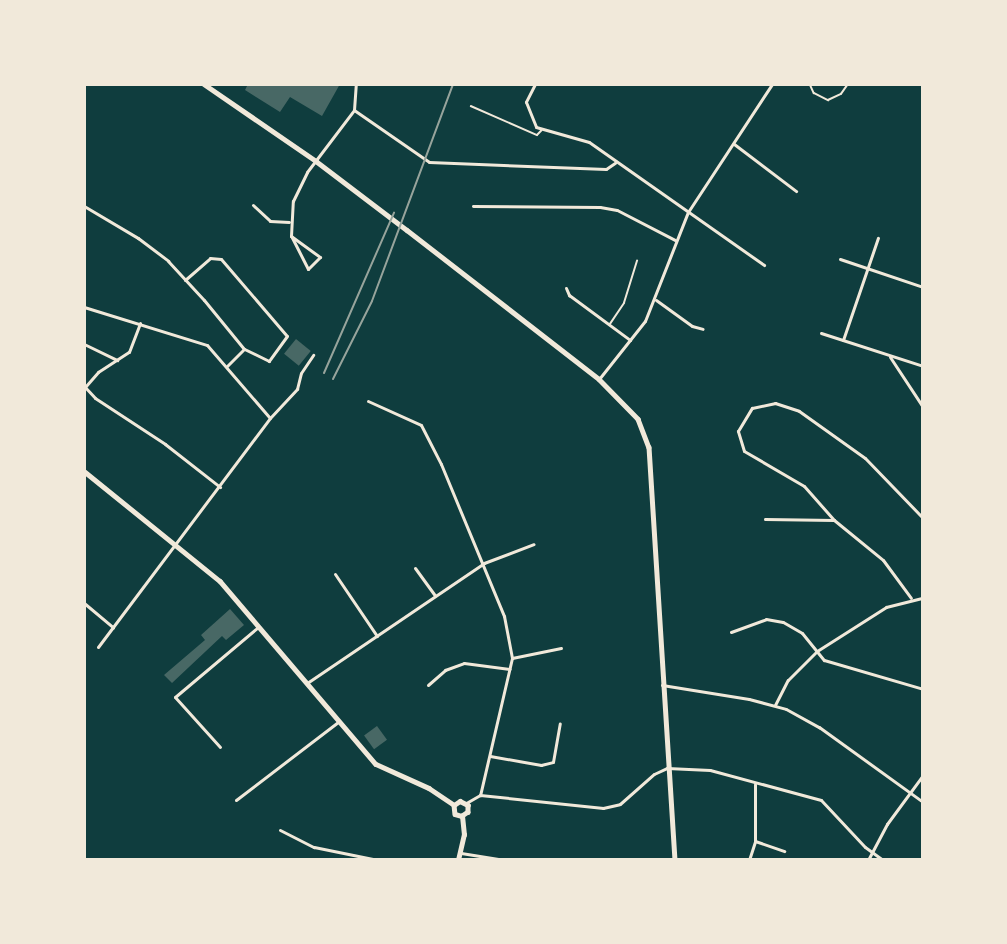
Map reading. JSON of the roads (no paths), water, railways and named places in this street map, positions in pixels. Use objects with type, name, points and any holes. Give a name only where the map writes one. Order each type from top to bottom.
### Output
[{"type":"street","points":[[204,84],[316,161],[599,379],[633,412],[649,447],[667,768],[675,860]]},
{"type":"street","points":[[291,236],[320,257],[308,269],[297,251],[291,236],[289,222],[300,185],[354,110],[356,84]]},
{"type":"street","points":[[535,84],[526,102],[527,111],[541,130],[589,142],[615,163],[764,265]]},
{"type":"street","points":[[599,379],[630,340],[656,300],[675,240],[688,212],[772,84]]},
{"type":"street","points":[[354,110],[429,162],[606,170],[615,163]]},
{"type":"street","points":[[734,144],[796,191]]},
{"type":"street","points":[[253,205],[270,221],[289,222]]},
{"type":"street","points":[[84,206],[138,238],[185,280],[244,349],[269,361],[287,336],[221,259],[210,258],[185,280]]},
{"type":"street","points":[[473,206],[600,207],[617,210],[675,240]]},
{"type":"street","points":[[843,340],[878,238]]},
{"type":"street","points":[[840,259],[923,287]]},
{"type":"street","points":[[566,288],[569,295],[630,340]]},
{"type":"street","points":[[656,300],[692,326],[703,329]]},
{"type":"street","points":[[84,307],[207,345],[270,418]]},
{"type":"street","points":[[140,323],[129,352],[98,372],[85,386],[96,398],[165,444],[220,487]]},
{"type":"street","points":[[821,333],[923,366]]},
{"type":"street","points":[[84,344],[117,360]]},
{"type":"street","points":[[227,366],[244,349]]},
{"type":"street","points":[[98,647],[270,418],[297,389],[301,373],[313,355]]},
{"type":"street","points":[[889,356],[923,407]]},
{"type":"street","points":[[368,401],[421,425],[501,603],[512,658],[480,795]]},
{"type":"street","points":[[911,598],[883,560],[834,520],[804,486],[744,451],[738,431],[752,408],[775,403],[805,414],[865,458],[923,518]]},
{"type":"street","points":[[84,471],[176,543],[235,597],[338,723],[380,767],[429,788],[454,805]]},
{"type":"street","points":[[765,519],[834,520]]},
{"type":"street","points":[[305,684],[484,563],[534,544]]},
{"type":"street","points":[[415,568],[435,596]]},
{"type":"street","points":[[335,574],[377,636]]},
{"type":"street","points":[[775,705],[788,680],[817,651],[874,614],[911,598],[923,598]]},
{"type":"street","points":[[84,603],[113,627]]},
{"type":"street","points":[[731,632],[760,621],[776,620],[797,629],[817,651],[839,667],[923,689]]},
{"type":"street","points":[[220,747],[176,697],[258,627]]},
{"type":"street","points":[[512,658],[561,648]]},
{"type":"street","points":[[428,685],[445,670],[464,663],[510,669]]},
{"type":"street","points":[[662,685],[775,705],[819,727],[923,802]]},
{"type":"street","points":[[236,800],[338,723]]},
{"type":"street","points":[[490,756],[541,765],[553,762],[560,724]]},
{"type":"street","points":[[454,805],[460,801],[466,803],[480,795],[611,807],[620,804],[654,774],[667,768],[710,770],[754,784],[821,800],[872,853],[883,860]]},
{"type":"street","points":[[868,860],[923,775]]},
{"type":"street","points":[[749,860],[756,841],[754,784]]},
{"type":"street","points":[[462,816],[468,812],[466,803]]},
{"type":"street","points":[[454,805],[454,812],[462,816]]},
{"type":"street","points":[[458,860],[461,853],[462,816]]},
{"type":"street","points":[[280,830],[314,847],[378,860]]},
{"type":"street","points":[[756,841],[784,851]]},
{"type":"street","points":[[461,853],[504,860]]},
{"type":"lane","points":[[810,84],[814,93],[828,100],[841,94],[848,84]]},
{"type":"lane","points":[[471,106],[537,135],[541,130]]},
{"type":"lane","points":[[610,324],[624,303],[637,261]]},
{"type":"railway","points":[[333,379],[372,301],[453,84]]},
{"type":"railway","points":[[324,373],[394,213]]}]
